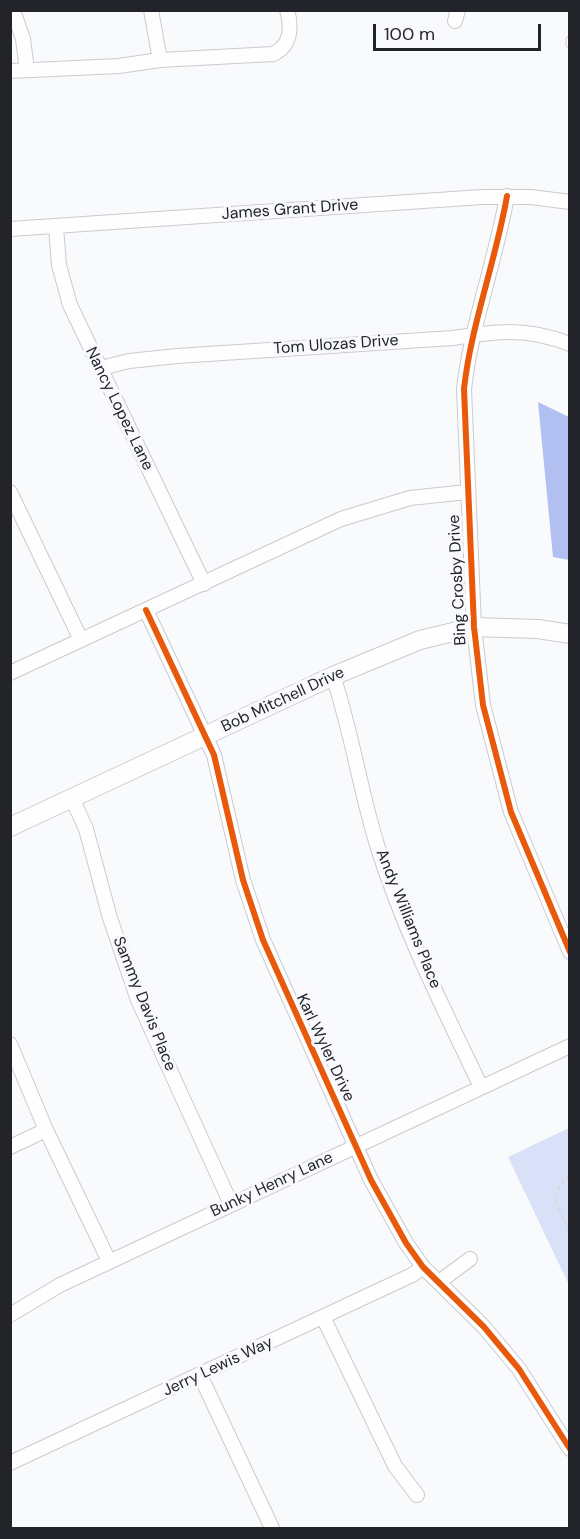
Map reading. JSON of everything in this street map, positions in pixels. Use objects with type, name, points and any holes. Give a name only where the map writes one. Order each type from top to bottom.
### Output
[{"type":"street","points":[[12,10],[23,39],[27,70]]},
{"type":"street","points":[[151,10],[160,60]]},
{"type":"street","points":[[10,71],[128,66],[160,60],[273,54],[287,42],[290,32],[287,10]]},
{"type":"street","name":"James Grant Drive","points":[[10,229],[507,196],[570,202]]},
{"type":"street","name":"Bing Crosby Drive","points":[[507,196],[467,363],[464,389],[474,627],[483,705],[511,812],[570,952]]},
{"type":"street","name":"Nancy Lopez Lane","points":[[56,227],[61,276],[70,304],[204,584]]},
{"type":"street","name":"Tom Ulozas Drive","points":[[101,368],[158,358],[453,338],[476,332],[532,334],[570,344]]},
{"type":"street","points":[[10,492],[81,640]]},
{"type":"street","points":[[10,673],[341,519],[374,507],[410,498],[467,492]]},
{"type":"street","name":"Karl Wyler Drive","points":[[146,610],[214,755],[243,880],[263,940],[386,1211],[423,1267],[484,1327],[519,1369],[570,1449]]},
{"type":"street","name":"Bob Mitchell Drive","points":[[10,827],[333,676],[420,640],[474,627],[538,629],[570,634]]},
{"type":"street","name":"Andy Williams Place","points":[[333,676],[345,709],[365,804],[391,887],[422,961],[481,1087]]},
{"type":"street","name":"Sammy Davis Place","points":[[72,798],[86,829],[110,918],[138,1000],[231,1204]]},
{"type":"street","points":[[10,1044],[46,1130],[109,1262]]},
{"type":"street","name":"Bunky Henry Lane","points":[[10,1315],[60,1285],[570,1046]]},
{"type":"street","points":[[10,1147],[46,1130]]},
{"type":"street","points":[[439,1282],[470,1259]]},
{"type":"street","name":"Jerry Lewis Way","points":[[10,1463],[412,1275],[423,1267]]},
{"type":"street","points":[[323,1317],[394,1466],[417,1495]]},
{"type":"street","points":[[200,1375],[272,1528]]},
{"type":"path","points":[[570,1175],[560,1185],[555,1199],[570,1235]]},
{"type":"shaded area","points":[[569,1128],[569,1285],[508,1157]]},
{"type":"water","points":[[538,402],[569,417],[569,560],[553,557]]},
{"type":"cycle path","points":[[507,196],[472,341],[464,389],[474,627],[483,705],[511,812],[570,952]]},
{"type":"cycle path","points":[[146,610],[214,755],[243,880],[263,940],[371,1180],[406,1243],[423,1267],[484,1327],[519,1369],[570,1449]]}]
